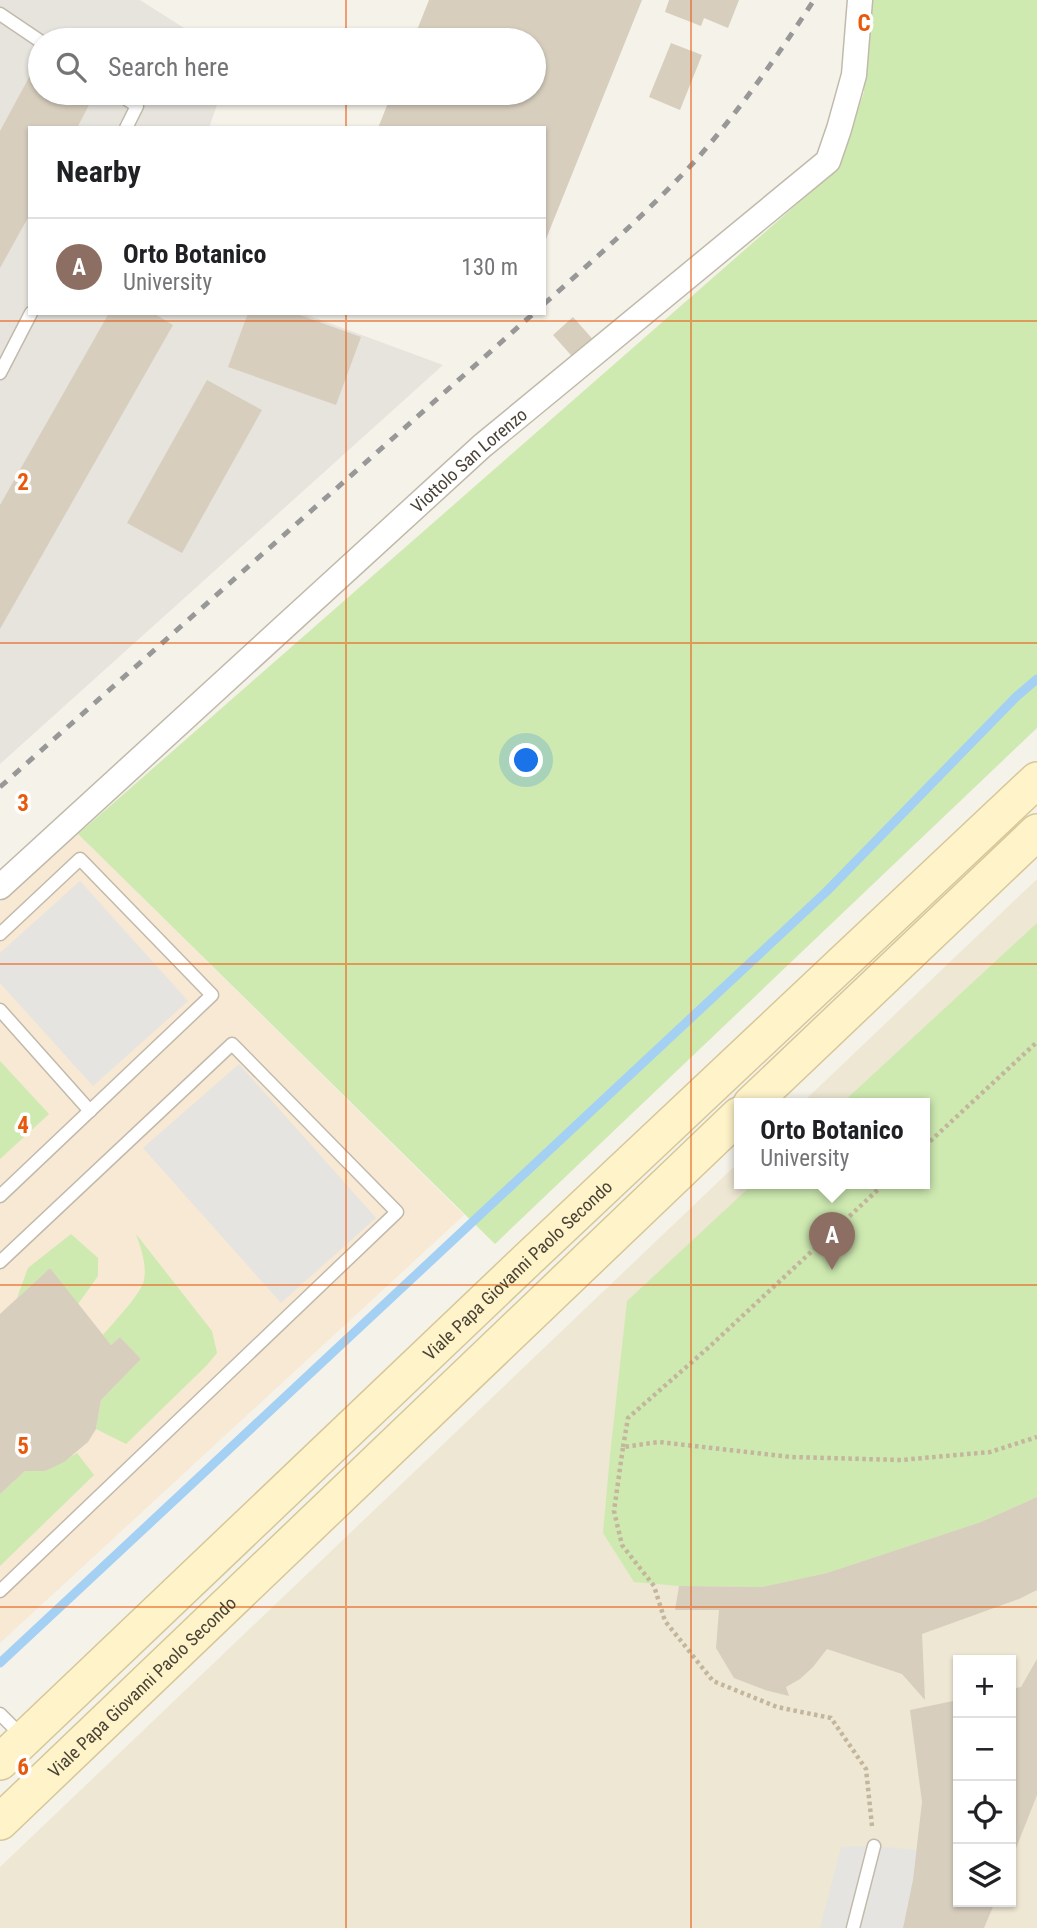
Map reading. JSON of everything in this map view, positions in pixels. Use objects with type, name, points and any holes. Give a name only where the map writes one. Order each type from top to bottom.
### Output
[{"type":"main road","name":"Viale Papa Giovanni Paolo Secondo","points":[[0,1762],[9,1723],[526,1261],[1037,780]]},
{"type":"main road","points":[[757,1098],[1037,832]]},
{"type":"main road","name":"Viale Papa Giovanni Paolo Secondo","points":[[0,1822],[734,1120]]},
{"type":"street","name":"Viottolo San Lorenzo","points":[[0,887],[482,446],[828,161],[854,75],[860,0]]},
{"type":"lane","points":[[0,14],[28,33]]},
{"type":"lane","points":[[126,126],[135,105]]},
{"type":"lane","points":[[0,373],[30,315]]},
{"type":"lane","points":[[0,934],[80,859],[212,995],[0,1196]]},
{"type":"lane","points":[[0,1010],[90,1111]]},
{"type":"lane","points":[[0,1262],[232,1044],[397,1212],[0,1591]]},
{"type":"lane","points":[[853,1928],[874,1846]]},
{"type":"path","points":[[930,1141],[1037,1042]]},
{"type":"path","points":[[874,1846],[866,1769],[831,1718],[777,1707],[713,1681],[665,1621],[654,1586],[622,1545],[614,1511],[628,1418],[708,1348],[879,1189]]},
{"type":"path","points":[[623,1447],[659,1441],[791,1457],[901,1460],[990,1452],[1037,1437]]},
{"type":"shaded area","points":[[0,0],[140,0],[184,28],[28,28],[28,105],[217,105],[210,126],[28,126],[28,315],[307,315],[443,365],[0,764]]},
{"type":"shaded area","points":[[78,834],[464,1215],[0,1643],[0,902]]},
{"type":"shaded area","points":[[1037,879],[1037,1928],[0,1928],[0,1867],[734,1167],[734,1189],[930,1189],[930,1098],[807,1098]]},
{"type":"shaded area","points":[[80,881],[188,1001],[93,1086],[0,983],[0,953]]},
{"type":"shaded area","points":[[239,1064],[376,1218],[281,1303],[143,1148]]},
{"type":"shaded area","points":[[874,1846],[917,1850],[903,1928],[820,1928],[841,1847]]},
{"type":"green space","points":[[863,0],[1037,0],[1037,728],[495,1244],[78,834],[837,169],[864,92]]},
{"type":"green space","points":[[1037,923],[1037,1497],[981,1522],[827,1573],[762,1587],[679,1586],[634,1582],[603,1533],[627,1301],[748,1189],[930,1189],[930,1098],[847,1098]]},
{"type":"green space","points":[[0,1061],[49,1114],[0,1159]]},
{"type":"green space","points":[[71,1234],[98,1258],[98,1276],[78,1304],[50,1268],[17,1298],[28,1268]]},
{"type":"green space","points":[[136,1234],[212,1331],[217,1353],[126,1444],[96,1429],[101,1400],[141,1359],[120,1337],[111,1345],[103,1335],[133,1300],[144,1280],[142,1251]]},
{"type":"green space","points":[[77,1453],[94,1475],[0,1566],[0,1494],[25,1471],[45,1471]]},
{"type":"building","points":[[429,0],[642,0],[546,239],[546,126],[379,126],[387,105],[546,105],[546,28],[418,28]]},
{"type":"building","points":[[669,0],[739,0],[728,28],[704,18],[701,26],[665,12]]},
{"type":"building","points":[[671,43],[702,55],[680,110],[649,97]]},
{"type":"building","points":[[28,79],[28,105],[89,105],[78,126],[28,126],[28,218],[0,268],[0,131]]},
{"type":"building","points":[[108,315],[156,315],[173,325],[0,629],[0,505]]},
{"type":"building","points":[[247,315],[300,315],[361,337],[336,405],[228,367]]},
{"type":"building","points":[[573,317],[597,344],[577,362],[553,335]]},
{"type":"building","points":[[207,380],[262,410],[182,553],[127,523]]},
{"type":"building","points":[[50,1268],[111,1345],[120,1337],[141,1359],[101,1400],[96,1429],[88,1442],[64,1462],[45,1471],[25,1471],[0,1494],[0,1314]]},
{"type":"building","points":[[1037,1497],[1037,1590],[922,1634],[925,1700],[902,1674],[827,1649],[813,1667],[786,1687],[789,1696],[765,1690],[734,1678],[716,1648],[719,1610],[675,1610],[679,1586],[762,1587],[827,1573],[981,1522]]},
{"type":"building","points":[[1037,1659],[1037,1795],[1016,1848],[1016,1688],[1021,1687]]},
{"type":"building","points":[[953,1701],[953,1907],[993,1907],[984,1928],[903,1928],[913,1880],[922,1802],[910,1710]]},
{"type":"waterway","points":[[0,1663],[827,891],[1016,697],[1037,679]]},
{"type":"railway","points":[[546,302],[641,216],[696,160],[758,82],[814,0]]},
{"type":"railway","points":[[0,787],[532,315]]},
{"type":"place","name":"Orto Botanico","points":[[832,1270]]}]
